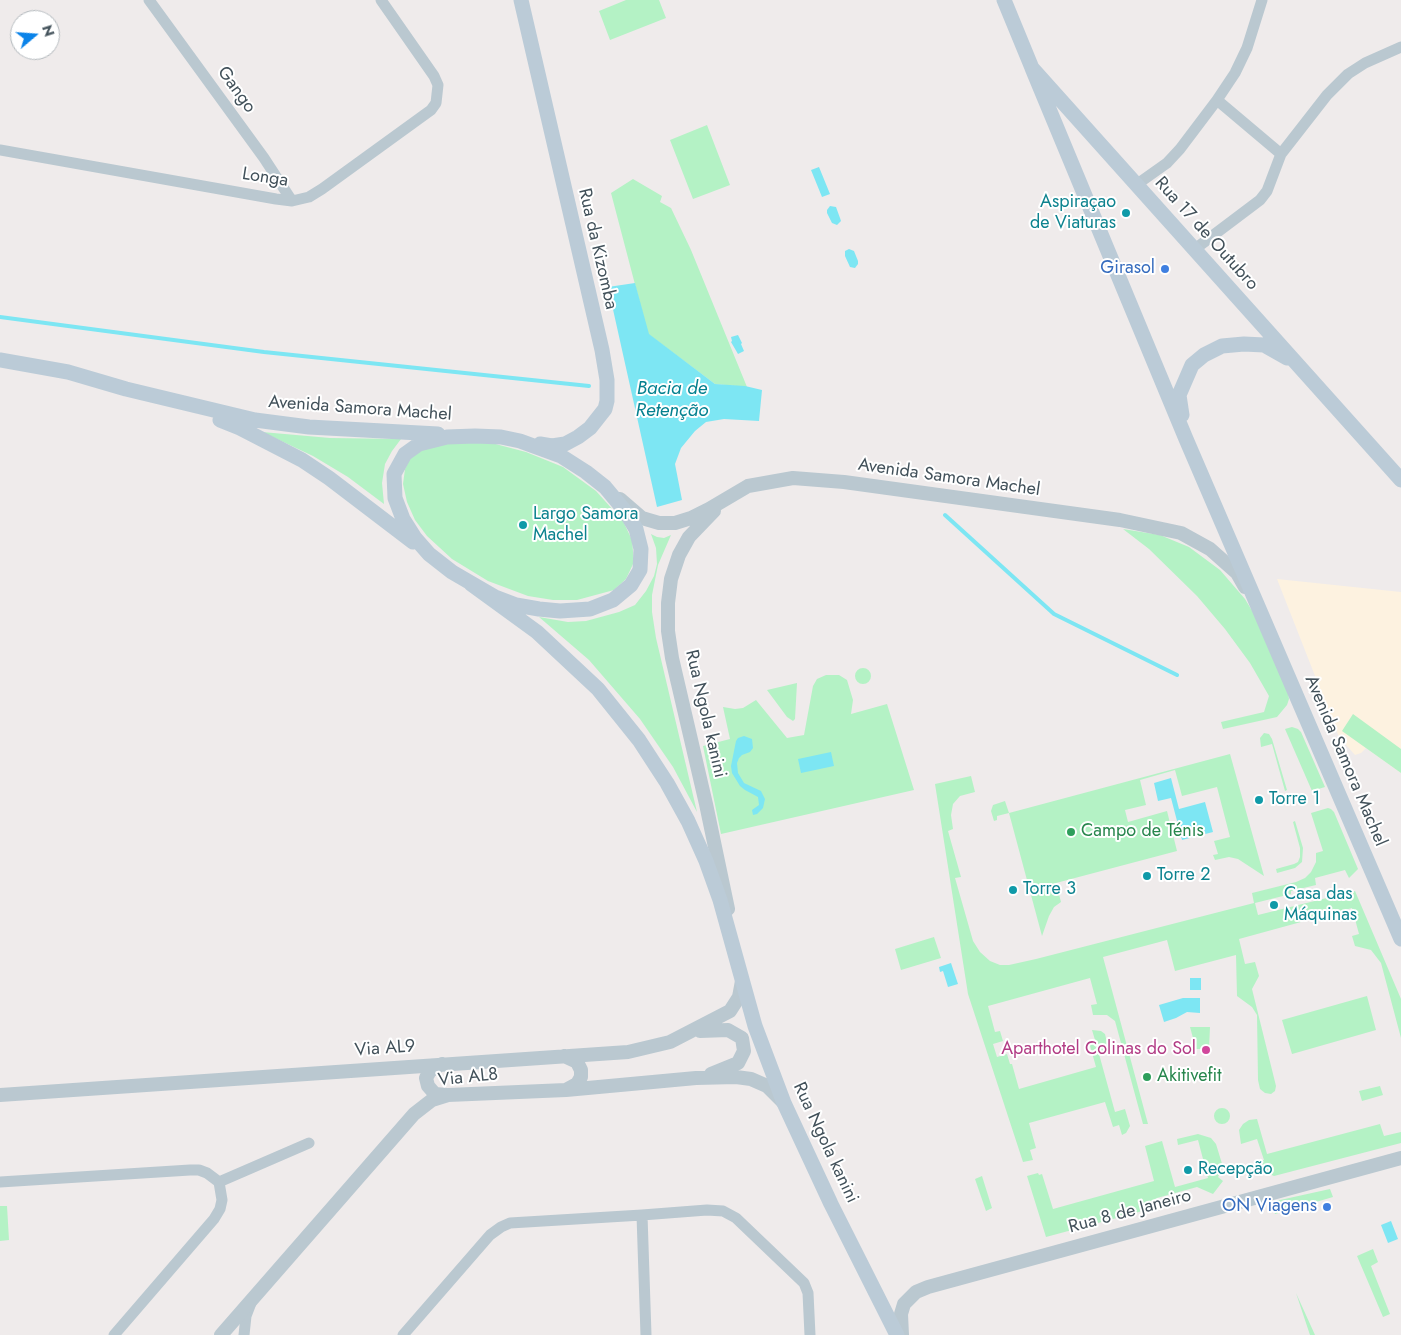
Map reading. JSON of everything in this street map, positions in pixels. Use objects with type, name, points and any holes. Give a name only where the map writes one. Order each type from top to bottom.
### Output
[{"type":"main road","name":"Rua da Kizomba","points":[[520,441],[552,446],[565,444],[590,428],[602,414],[607,401],[607,380],[602,350],[521,0]]},
{"type":"main road","name":"Rua 17 de Outubro","points":[[1004,0],[1032,68],[1401,480]]},
{"type":"main road","name":"Avenida Samora Machel","points":[[1032,68],[1186,439],[1401,939]]},
{"type":"main road","points":[[1186,439],[1180,395],[1192,365],[1204,354],[1222,346],[1264,345],[1299,366]]},
{"type":"main road","name":"Avenida Samora Machel","points":[[0,360],[68,372],[126,389],[240,428],[289,452],[330,478],[429,554]]},
{"type":"main road","name":"Avenida Samora Machel","points":[[126,389],[255,420],[309,427],[475,436]]},
{"type":"main road","points":[[475,436],[501,437],[520,441],[561,456],[586,472],[605,487],[625,511],[636,530],[641,549],[640,570],[631,585],[613,600],[590,609],[560,611],[516,605],[495,597],[471,584],[429,554],[415,538],[403,519],[395,498],[394,474],[405,454],[419,444],[447,437],[475,436]]},
{"type":"main road","name":"Rua Ngola kanini","points":[[471,584],[537,632],[598,689],[640,740],[668,782],[696,837],[720,900],[755,1026],[784,1103],[831,1204],[897,1335]]},
{"type":"street","name":"Gango","points":[[150,0],[264,158],[292,201]]},
{"type":"street","name":"Longa","points":[[0,150],[292,201],[309,197],[322,190],[431,110],[436,103],[438,86],[434,76],[381,0]]},
{"type":"street","points":[[1136,185],[1167,163],[1180,150],[1217,100],[1235,73],[1248,48],[1262,0]]},
{"type":"street","points":[[1195,249],[1260,200],[1267,191],[1281,154],[1327,95],[1348,74],[1365,63],[1401,47]]},
{"type":"street","points":[[1217,100],[1281,154]]},
{"type":"street","name":"Avenida Samora Machel","points":[[605,487],[642,518],[659,524],[675,523],[691,518],[748,486],[793,478],[835,481],[1120,520],[1181,533],[1210,549],[1237,574],[1267,625]]},
{"type":"street","name":"Rua Ngola kanini","points":[[732,496],[705,518],[689,537],[678,555],[671,579],[668,631],[672,658],[728,906],[737,960]]},
{"type":"street","name":"Via AL9","points":[[0,1096],[608,1054],[647,1049],[670,1042],[730,1011],[739,997],[742,980]]},
{"type":"street","points":[[688,1032],[728,1030],[742,1038],[744,1051],[738,1063],[696,1078]]},
{"type":"street","points":[[564,1056],[577,1062],[581,1070],[581,1077],[577,1084],[566,1090]]},
{"type":"street","points":[[443,1064],[430,1071],[426,1078],[428,1086],[435,1094],[448,1096]]},
{"type":"street","name":"Via AL8","points":[[221,1335],[414,1114],[432,1100],[448,1096],[566,1090],[696,1078],[736,1077],[751,1079],[767,1086],[784,1103]]},
{"type":"street","points":[[219,1182],[309,1143]]},
{"type":"street","name":"Rua 8 de Janeiro","points":[[902,1335],[901,1314],[904,1304],[916,1292],[928,1287],[1401,1158]]},
{"type":"street","points":[[0,1182],[190,1170],[199,1170],[207,1173],[219,1182],[222,1200],[220,1209],[214,1219],[114,1335]]},
{"type":"street","points":[[403,1335],[490,1235],[510,1223],[642,1216],[707,1210],[723,1211],[736,1218],[804,1283],[808,1293],[810,1335]]},
{"type":"street","points":[[642,1216],[646,1335]]},
{"type":"street","points":[[244,1335],[246,1316],[254,1297]]},
{"type":"shaded area","points":[[1277,579],[1401,592],[1401,773],[1366,748],[1361,753],[1355,755],[1339,737]]},
{"type":"green space","points":[[626,0],[659,0],[666,18],[610,40],[599,11]]},
{"type":"green space","points":[[707,125],[730,185],[693,199],[670,140]]},
{"type":"green space","points":[[633,179],[662,196],[660,202],[671,208],[691,250],[747,387],[715,384],[648,334],[611,193]]},
{"type":"green space","points":[[262,432],[330,438],[401,439],[385,464],[382,483],[384,504],[348,477],[313,456]]},
{"type":"green space","points":[[484,441],[526,452],[563,467],[596,491],[623,521],[632,540],[634,562],[626,579],[614,590],[577,600],[553,600],[528,596],[488,581],[452,559],[427,536],[415,520],[407,502],[403,484],[405,469],[410,458],[420,450],[441,442]]},
{"type":"green space","points":[[1123,529],[1160,535],[1189,547],[1220,570],[1245,599],[1266,634],[1288,692],[1289,699],[1287,705],[1277,717],[1223,729],[1221,722],[1264,712],[1269,696],[1250,663],[1197,596],[1149,549]]},
{"type":"green space","points":[[651,534],[664,538],[671,535],[658,565],[652,595],[652,612],[656,638],[697,812],[673,767],[640,719],[589,660],[539,617],[568,622],[586,621],[619,612],[635,605],[646,591],[654,576],[657,564],[656,548]]},
{"type":"green space","points":[[863,668],[871,676],[863,684],[855,676]]},
{"type":"green space","points":[[826,675],[839,675],[847,680],[853,700],[851,714],[887,704],[914,790],[721,834],[703,746],[730,739],[723,707],[743,708],[756,700],[787,738],[804,735],[813,686],[817,679]]},
{"type":"green space","points":[[797,683],[795,719],[793,721],[787,717],[767,690]]},
{"type":"green space","points":[[1353,714],[1401,749],[1401,773],[1342,731]]},
{"type":"green space","points":[[1292,727],[1301,732],[1325,787],[1312,791],[1285,729]]},
{"type":"green space","points":[[1264,733],[1269,734],[1272,739],[1287,790],[1285,791],[1272,744],[1261,747],[1260,738]]},
{"type":"green space","points":[[1230,754],[1264,876],[1238,859],[1229,857],[1215,860],[1213,855],[1218,854],[1214,841],[1230,837],[1217,787],[1182,796],[1175,770],[1140,780],[1146,805],[1125,810],[1128,822],[1167,811],[1177,851],[1056,883],[1061,902],[1054,907],[1042,936],[1009,813]]},
{"type":"green space","points":[[971,776],[975,792],[960,796],[953,804],[951,815],[953,829],[948,831],[961,877],[955,878],[973,941],[980,952],[990,961],[1000,965],[1036,959],[1254,903],[1252,893],[1296,882],[1305,878],[1311,872],[1316,862],[1316,853],[1323,851],[1311,813],[1328,808],[1331,809],[1334,812],[1358,869],[1349,878],[1345,870],[1315,878],[1316,885],[1291,891],[1291,894],[1255,903],[1258,915],[1355,891],[1401,999],[1401,1038],[1381,963],[1371,950],[1355,946],[1352,936],[1359,934],[1352,908],[1239,939],[1245,964],[1255,962],[1259,976],[1252,989],[1276,1086],[1275,1091],[1271,1094],[1265,1093],[1260,1089],[1258,1080],[1257,1015],[1252,1007],[1237,996],[1236,955],[1175,971],[1167,940],[1103,957],[1148,1124],[1143,1124],[1115,1021],[1107,1015],[1093,1015],[1091,1005],[1097,1004],[1090,978],[988,1006],[995,1032],[1000,1031],[1003,1041],[993,1044],[997,1057],[1007,1054],[1019,1089],[1096,1067],[1089,1042],[1095,1040],[1092,1030],[1101,1031],[1105,1034],[1109,1051],[1099,1054],[1115,1112],[1125,1109],[1130,1126],[1126,1133],[1122,1135],[1119,1125],[1113,1127],[1105,1102],[1029,1123],[1036,1148],[1030,1150],[1033,1160],[1023,1162],[968,994],[935,784]]},
{"type":"green space","points":[[1005,801],[1009,813],[997,816],[997,820],[994,821],[991,811],[993,805]]},
{"type":"green space","points":[[1295,821],[1303,848],[1302,862],[1295,868],[1277,873],[1276,869],[1298,862],[1300,857],[1300,848],[1293,822]]},
{"type":"green space","points":[[934,937],[941,958],[901,970],[895,949]]},
{"type":"green space","points":[[1367,996],[1376,1030],[1292,1054],[1282,1020]]},
{"type":"green space","points":[[1190,1027],[1210,1027],[1209,1049],[1196,1049]]},
{"type":"green space","points":[[1380,1086],[1383,1095],[1362,1101],[1359,1091]]},
{"type":"green space","points":[[1219,1108],[1225,1108],[1230,1113],[1228,1122],[1219,1124],[1214,1119],[1214,1113]]},
{"type":"green space","points":[[1257,1119],[1267,1154],[1380,1124],[1384,1136],[1401,1132],[1401,1143],[1274,1176],[1260,1170],[1267,1168],[1258,1162],[1264,1160],[1257,1139],[1241,1144],[1239,1130],[1249,1120]]},
{"type":"green space","points":[[1198,1134],[1211,1138],[1216,1144],[1223,1167],[1218,1177],[1223,1181],[1213,1194],[1197,1187],[1157,1198],[1150,1209],[1046,1237],[1027,1176],[1038,1173],[1039,1175],[1042,1174],[1053,1209],[1154,1181],[1145,1146],[1162,1141],[1175,1187],[1208,1178],[1198,1140],[1178,1145],[1177,1139]]},
{"type":"green space","points":[[982,1176],[992,1208],[986,1211],[975,1179]]},
{"type":"green space","points":[[1330,1189],[1333,1197],[1275,1214],[1271,1202]]},
{"type":"green space","points":[[0,1206],[7,1206],[9,1240],[0,1241]]},
{"type":"green space","points":[[1373,1249],[1378,1262],[1371,1266],[1390,1314],[1383,1317],[1357,1256]]},
{"type":"green space","points":[[1296,1293],[1315,1335],[1310,1335]]},
{"type":"water","points":[[819,167],[830,194],[822,197],[811,170]]},
{"type":"water","points":[[830,206],[836,207],[841,221],[837,225],[832,223],[827,213]]},
{"type":"water","points":[[849,249],[854,251],[858,261],[855,268],[850,267],[845,256],[845,251]]},
{"type":"water","name":"Bacia de Retenção","points":[[635,283],[649,334],[715,384],[745,386],[762,390],[759,421],[724,419],[706,422],[695,431],[681,448],[675,464],[682,500],[657,507],[608,287]]},
{"type":"water","points":[[738,335],[744,351],[738,354],[731,342],[731,337]]},
{"type":"water","points":[[744,736],[752,739],[753,748],[750,752],[739,758],[737,763],[738,773],[744,783],[761,791],[765,799],[763,808],[753,815],[752,810],[759,805],[758,797],[740,786],[732,773],[731,766],[736,741]]},
{"type":"water","points":[[831,752],[834,766],[801,773],[798,759]]},
{"type":"water","points":[[1171,778],[1179,809],[1205,802],[1213,832],[1182,840],[1171,798],[1158,801],[1154,783]]},
{"type":"water","points":[[951,963],[958,984],[948,987],[943,971],[940,972],[939,967]]},
{"type":"water","points":[[1190,978],[1201,978],[1201,990],[1190,990]]},
{"type":"water","points":[[1183,998],[1200,998],[1200,1013],[1187,1012],[1164,1022],[1159,1005]]},
{"type":"water","points":[[1391,1221],[1398,1239],[1388,1243],[1381,1225]]},
{"type":"waterway","points":[[0,317],[264,352],[589,386]]},
{"type":"waterway","points":[[945,515],[1054,614],[1177,675]]},
{"type":"place","name":"Aspiraçao de Viaturas","points":[[1126,213]]},
{"type":"place","name":"Girasol","points":[[1165,269]]},
{"type":"place","name":"Largo Samora Machel","points":[[523,525]]},
{"type":"place","name":"Torre 1","points":[[1259,800]]},
{"type":"place","name":"Campo de Ténis","points":[[1071,832]]},
{"type":"place","name":"Torre 2","points":[[1147,876]]},
{"type":"place","name":"Torre 3","points":[[1013,890]]},
{"type":"place","name":"Casa das Máquinas","points":[[1274,905]]},
{"type":"place","name":"Aparthotel Colinas do Sol","points":[[1206,1050]]},
{"type":"place","name":"Akitivefit","points":[[1147,1077]]},
{"type":"place","name":"Recepção","points":[[1188,1170]]},
{"type":"place","name":"ON Viagens","points":[[1327,1207]]}]
